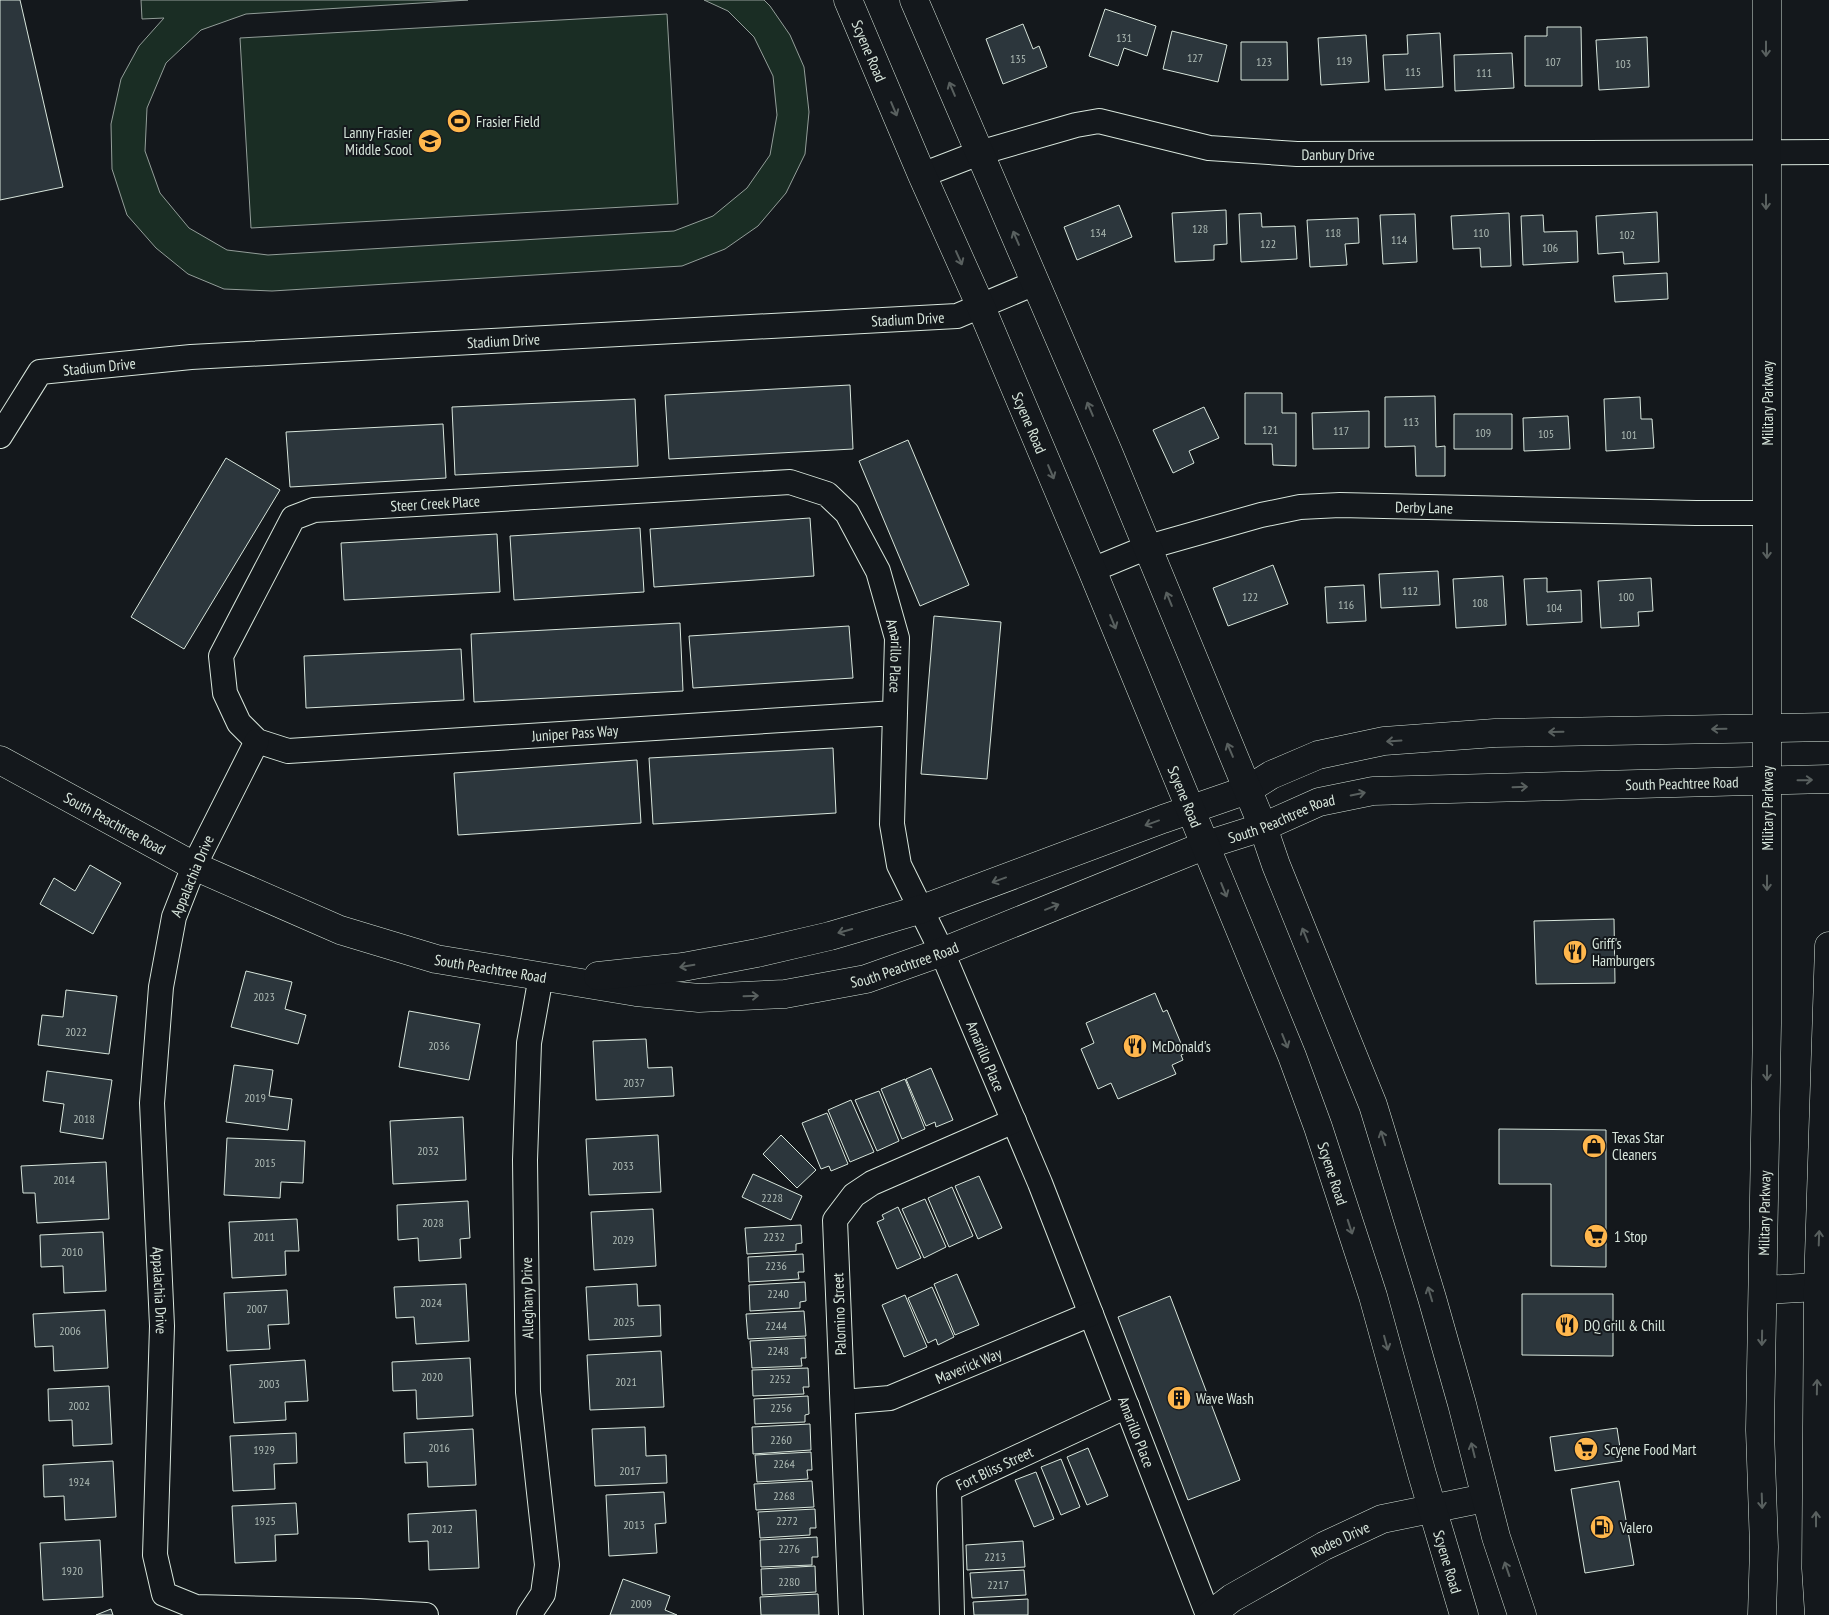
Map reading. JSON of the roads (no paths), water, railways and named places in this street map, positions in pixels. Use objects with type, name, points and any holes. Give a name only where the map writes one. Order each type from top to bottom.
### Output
[{"type":"main road","name":"Scyene Road","points":[[848,0],[922,174],[982,307],[1292,1056],[1318,1127],[1372,1296],[1464,1615]]},
{"type":"main road","points":[[914,0],[1148,546],[1263,827],[1276,865],[1373,1105],[1432,1298],[1462,1404],[1496,1538],[1522,1615]]},
{"type":"main road","name":"Military Parkway","points":[[1762,1615],[1764,1548],[1760,1430],[1767,1086],[1768,781],[1767,0]]},
{"type":"main road","points":[[552,978],[683,967],[757,953],[830,936],[922,909],[1247,790],[1271,775],[1318,755],[1384,741],[1495,733],[1829,727]]},
{"type":"main road","name":"South Peachtree Road","points":[[0,760],[194,866],[340,930],[436,959],[636,992],[699,998],[785,994],[866,979],[942,952],[1206,845],[1263,827],[1319,802],[1373,791],[1829,779]]},
{"type":"main road","points":[[1819,1615],[1816,1568],[1818,1287],[1829,946]]},
{"type":"main road","points":[[1764,1290],[1818,1287]]},
{"type":"main road","name":"Rodeo Drive","points":[[1209,1615],[1232,1598],[1324,1546],[1382,1519],[1485,1498]]},
{"type":"main road","points":[[1764,1548],[1781,1615]]},
{"type":"street","name":"Danbury Drive","points":[[922,174],[979,153],[1076,125],[1099,121],[1209,148],[1297,154],[1829,152]]},
{"type":"street","name":"Stadium Drive","points":[[0,436],[40,372],[191,357],[952,316],[982,307],[1035,283]]},
{"type":"street","name":"Steer Creek Place","points":[[257,741],[239,723],[225,693],[221,656],[293,518],[314,510],[790,482],[828,494]]},
{"type":"street","name":"Amarillo Place","points":[[828,494],[847,513],[878,570],[897,638],[892,824],[899,865],[942,952],[1040,1183],[1209,1615]]},
{"type":"street","name":"Derby Lane","points":[[1092,570],[1148,546],[1261,515],[1308,507],[1340,505],[1767,513]]},
{"type":"street","name":"Juniper Pass Way","points":[[257,741],[288,751],[895,713]]},
{"type":"street","name":"Appalachia Drive","points":[[257,741],[194,866],[174,917],[161,987],[152,1104],[162,1326],[156,1555],[164,1594],[196,1607],[359,1611],[426,1615]]},
{"type":"street","name":"Alleghany Drive","points":[[529,1615],[543,1594],[547,1565],[528,1392],[525,1160],[530,1043],[552,978]]},
{"type":"street","name":"Palomino Street","points":[[851,1615],[835,1220],[854,1195],[872,1183],[1014,1121]]},
{"type":"street","name":"Maverick Way","points":[[843,1402],[890,1398],[1091,1314]]},
{"type":"street","name":"Fort Bliss Street","points":[[952,1615],[949,1489],[1127,1406]]},
{"type":"place","name":"Frasier Field","points":[[459,121]]},
{"type":"place","name":"Lanny Frasier Middle Scool","points":[[430,141]]},
{"type":"place","name":"Griff's Hamburgers","points":[[1575,952]]},
{"type":"place","name":"McDonald's","points":[[1135,1046]]},
{"type":"place","name":"Texas Star Cleaners","points":[[1594,1146]]},
{"type":"place","name":"1 Stop","points":[[1596,1236]]},
{"type":"place","name":"DQ Grill & Chill","points":[[1567,1325]]},
{"type":"place","name":"Wave Wash","points":[[1179,1398]]},
{"type":"place","name":"Scyene Food Mart","points":[[1586,1449]]},
{"type":"place","name":"Valero","points":[[1602,1527]]}]
